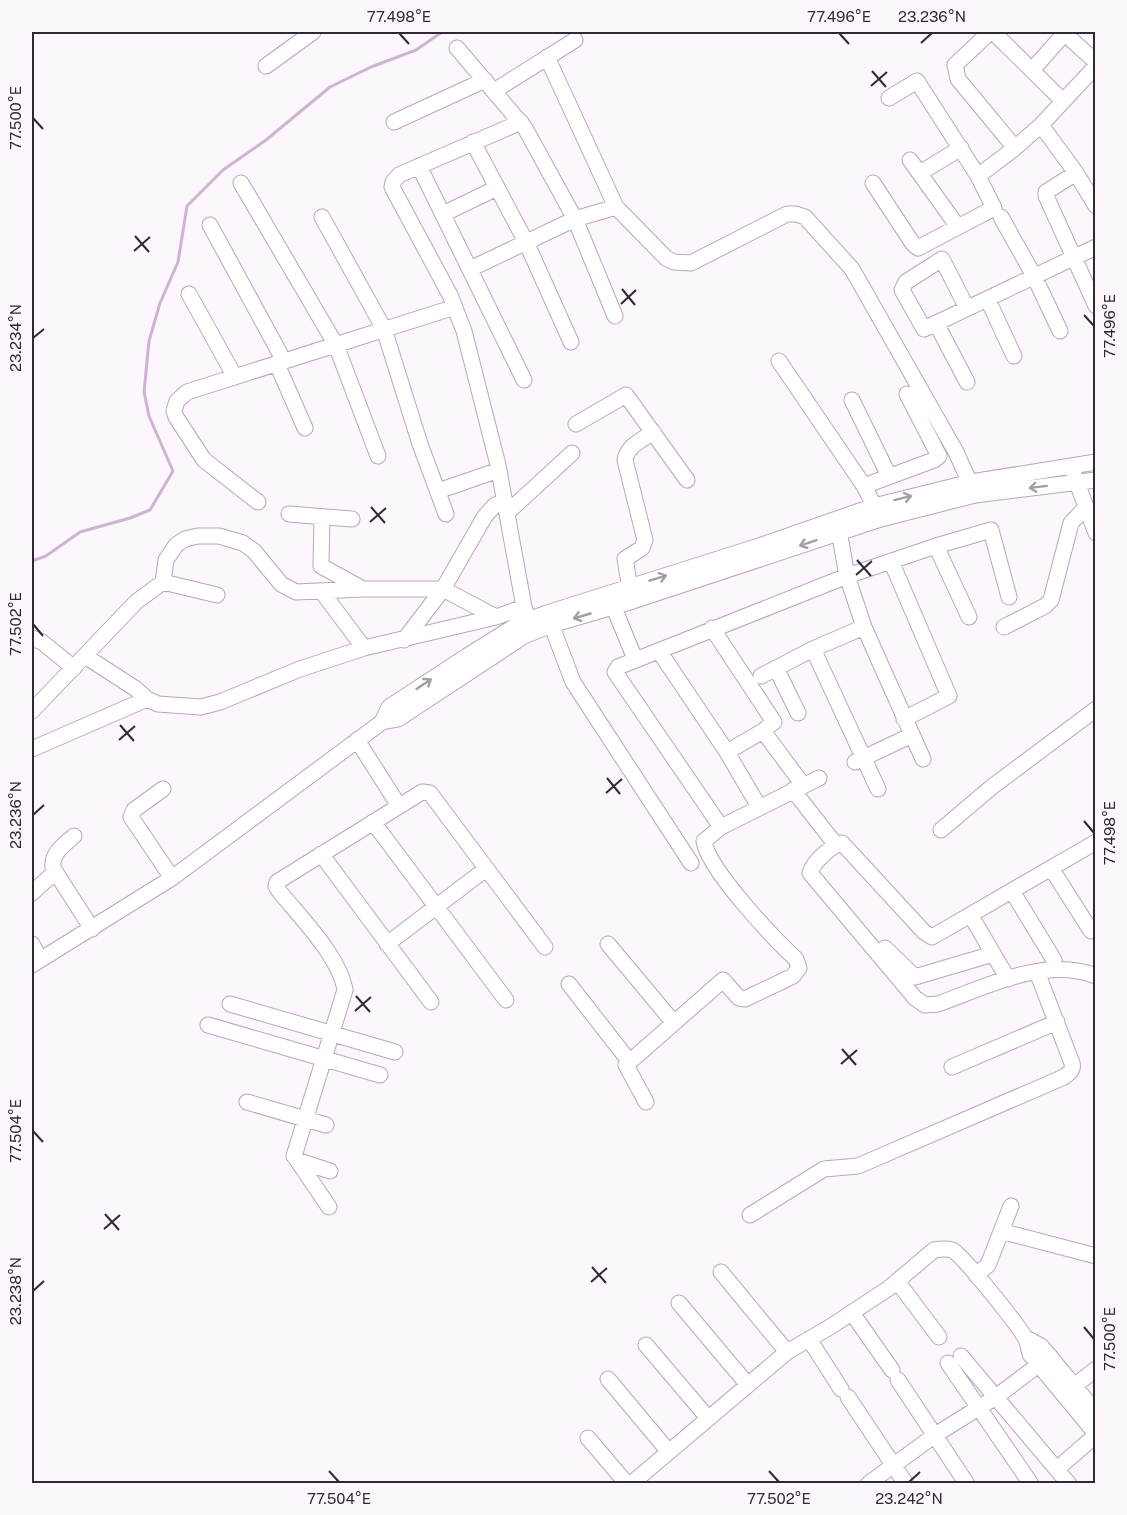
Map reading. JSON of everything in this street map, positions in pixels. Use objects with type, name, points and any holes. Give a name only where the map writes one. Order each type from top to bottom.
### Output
[{"type":"street","points":[[266,66],[313,32]]},
{"type":"street","points":[[1015,148],[958,79],[955,65],[991,32],[1062,100]]},
{"type":"street","points":[[978,176],[1041,125],[1095,64],[1064,32],[1032,70]]},
{"type":"street","points":[[394,122],[490,85],[548,57],[575,39]]},
{"type":"street","points":[[457,48],[521,122],[575,219],[615,316]]},
{"type":"street","points":[[548,57],[616,207],[666,258],[682,263],[699,260],[787,214],[805,217],[852,269],[889,332],[973,489]]},
{"type":"street","points":[[873,183],[915,247],[921,247],[994,208],[978,176],[917,81],[889,98]]},
{"type":"street","points":[[521,122],[395,178],[392,187],[455,307],[464,331],[499,470],[528,620]]},
{"type":"street","points":[[1041,125],[1076,173],[1095,206]]},
{"type":"street","points":[[472,142],[527,244],[571,342]]},
{"type":"street","points":[[920,173],[961,148]]},
{"type":"street","points":[[910,160],[958,227]]},
{"type":"street","points":[[419,166],[524,380]]},
{"type":"street","points":[[1076,173],[1046,192],[1046,196],[1095,306]]},
{"type":"street","points":[[241,183],[336,345],[378,456]]},
{"type":"street","points":[[443,214],[497,188]]},
{"type":"street","points":[[470,269],[527,244],[575,219],[616,207]]},
{"type":"street","points":[[322,217],[384,329],[420,444],[446,514]]},
{"type":"street","points":[[1001,217],[1034,276],[1060,331]]},
{"type":"street","points":[[210,225],[280,362],[305,428]]},
{"type":"street","points":[[968,308],[942,259],[906,282],[902,290],[924,329],[988,300],[1095,246]]},
{"type":"street","points":[[189,294],[235,377]]},
{"type":"street","points":[[988,300],[1014,356]]},
{"type":"street","points":[[258,502],[204,460],[176,417],[174,411],[177,401],[187,392],[455,307]]},
{"type":"street","points":[[936,323],[967,382]]},
{"type":"street","points":[[779,361],[864,486],[878,512]]},
{"type":"street","points":[[864,486],[934,460],[939,456],[908,394]]},
{"type":"street","points":[[576,424],[626,395],[687,480]]},
{"type":"street","points":[[852,400],[889,476]]},
{"type":"street","points":[[631,594],[625,559],[642,548],[645,540],[624,460],[630,448],[653,432]]},
{"type":"street","points":[[404,640],[443,589],[491,507],[507,507],[572,453]]},
{"type":"street","points":[[85,656],[136,689],[147,699],[159,704],[201,707],[220,702],[300,669],[364,648],[496,617],[549,619],[631,594],[756,547],[838,526],[878,512],[1095,462]]},
{"type":"street","points":[[1072,467],[1085,508],[1095,530]]},
{"type":"street","points":[[438,491],[499,470]]},
{"type":"street","points":[[973,489],[1095,480]]},
{"type":"street","points":[[1004,627],[1046,606],[1051,600],[1071,523],[1085,508]]},
{"type":"street","points":[[289,514],[352,519]]},
{"type":"street","points":[[322,517],[321,566],[363,589]]},
{"type":"street","points":[[838,526],[847,576],[864,627],[923,759]]},
{"type":"street","points":[[721,827],[615,672],[618,667],[847,576],[991,530],[1009,597]]},
{"type":"street","points":[[32,711],[136,602],[163,582],[166,560],[176,545],[185,539],[198,536],[219,536],[243,543],[254,550],[281,584],[290,590],[307,593],[363,589],[443,589],[496,617]]},
{"type":"street","points":[[936,546],[969,617]]},
{"type":"street","points":[[891,561],[949,696],[904,719]]},
{"type":"street","points":[[163,582],[217,595]]},
{"type":"street","points":[[322,592],[364,648]]},
{"type":"street","points":[[611,600],[635,659]]},
{"type":"street","points":[[549,619],[573,682],[691,863]]},
{"type":"street","points":[[32,944],[36,962],[172,878],[382,722],[389,707],[467,656],[528,620]]},
{"type":"street","points":[[761,676],[813,649],[864,627]]},
{"type":"street","points":[[712,628],[774,722],[727,752]]},
{"type":"street","points":[[32,638],[42,642],[74,668]]},
{"type":"street","points":[[813,649],[859,759],[878,789]]},
{"type":"street","points":[[659,651],[727,752],[759,807]]},
{"type":"street","points":[[776,668],[798,713]]},
{"type":"street","points":[[32,749],[147,699]]},
{"type":"street","points":[[941,830],[993,786],[1095,709]]},
{"type":"street","points":[[763,731],[836,845]]},
{"type":"street","points":[[859,759],[912,735]]},
{"type":"street","points":[[357,740],[399,806]]},
{"type":"street","points":[[646,1102],[626,1065],[629,1062],[723,980],[739,998],[745,999],[793,976],[799,968],[796,959],[723,878],[706,851],[704,841],[721,827],[819,778]]},
{"type":"street","points":[[163,789],[134,810],[131,818],[172,878]]},
{"type":"street","points":[[329,1207],[294,1156],[345,990],[333,959],[276,886],[281,879],[422,792],[430,793],[545,947]]},
{"type":"street","points":[[373,822],[506,999]]},
{"type":"street","points":[[74,836],[56,853],[52,863],[55,872],[92,928]]},
{"type":"street","points":[[1094,845],[937,936],[929,936],[842,843],[836,845],[812,867],[810,873],[915,998],[925,1005],[938,1004],[1008,979],[1037,972],[1076,970],[1095,976]]},
{"type":"street","points":[[321,854],[431,1002]]},
{"type":"street","points":[[387,944],[486,868]]},
{"type":"street","points":[[1051,868],[1091,931]]},
{"type":"street","points":[[32,893],[55,872]]},
{"type":"street","points":[[1012,891],[1054,960]]},
{"type":"street","points":[[971,916],[1008,979]]},
{"type":"street","points":[[863,937],[880,943],[915,977],[993,954]]},
{"type":"street","points":[[608,944],[674,1023]]},
{"type":"street","points":[[750,1215],[824,1169],[858,1166],[1064,1077],[1073,1067],[1037,972]]},
{"type":"street","points":[[569,984],[629,1062]]},
{"type":"street","points":[[230,1004],[395,1052]]},
{"type":"street","points":[[952,1067],[1057,1022]]},
{"type":"street","points":[[208,1025],[380,1075]]},
{"type":"street","points":[[247,1102],[326,1125]]},
{"type":"street","points":[[297,1160],[330,1171]]},
{"type":"street","points":[[976,1275],[988,1265],[1011,1206]]},
{"type":"street","points":[[1001,1231],[1095,1256]]},
{"type":"street","points":[[588,1438],[629,1484],[787,1352],[897,1281],[934,1250],[943,1249],[953,1250],[960,1256],[1026,1338],[1041,1346],[1044,1361],[1069,1390],[1095,1412]]},
{"type":"street","points":[[721,1272],[787,1352]]},
{"type":"street","points":[[897,1281],[939,1337]]},
{"type":"street","points":[[679,1304],[748,1384]]},
{"type":"street","points":[[852,1312],[967,1484]]},
{"type":"street","points":[[809,1339],[906,1484]]},
{"type":"street","points":[[646,1345],[708,1418]]},
{"type":"street","points":[[1031,1484],[978,1406],[955,1359],[996,1397],[1069,1484]]},
{"type":"street","points":[[868,1484],[934,1435],[996,1397],[1044,1361]]},
{"type":"street","points":[[1069,1390],[1095,1369]]},
{"type":"street","points":[[608,1379],[669,1452]]},
{"type":"street","points":[[1057,1469],[1095,1434],[1069,1390]]},
{"type":"waterway","points":[[32,561],[46,556],[80,532],[150,510],[173,471],[149,416],[144,392],[149,341],[160,303],[178,262],[187,206],[223,170],[266,140],[330,87],[371,67],[416,50],[442,32]]}]
